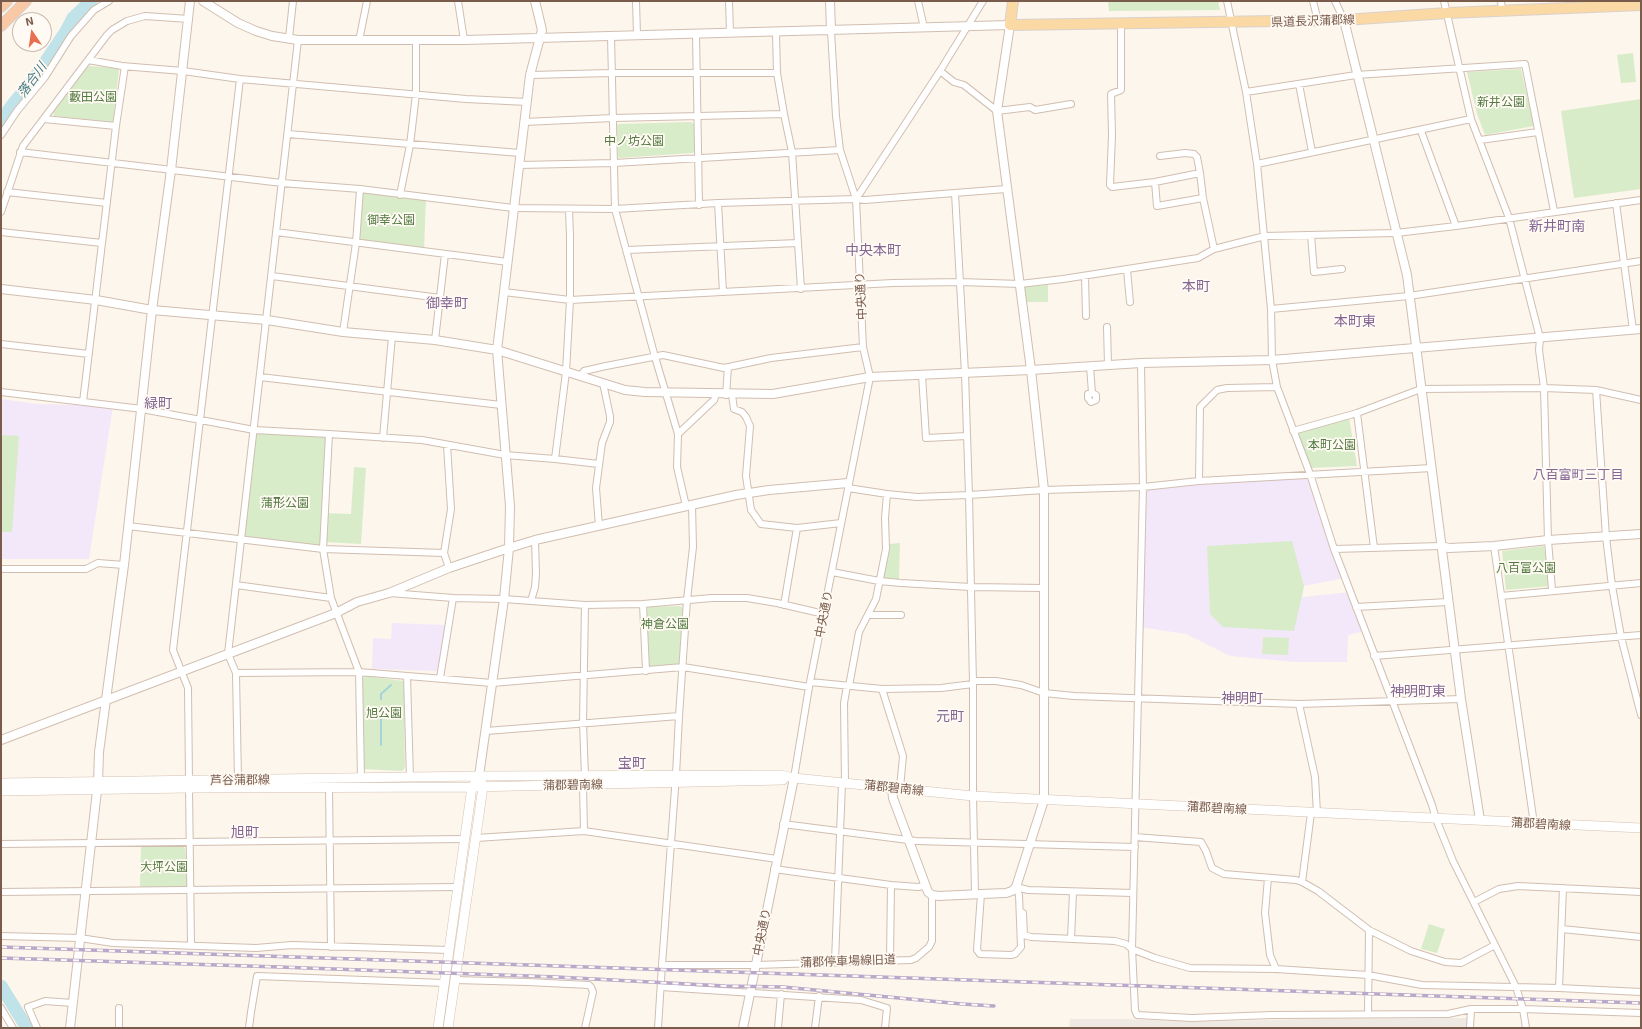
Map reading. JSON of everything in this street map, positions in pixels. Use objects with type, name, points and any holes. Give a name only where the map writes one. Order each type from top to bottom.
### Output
[{"type":"highway","points":[[1,7],[7,1]]},
{"type":"highway","points":[[1,26],[26,1]]},
{"type":"main road","points":[[1010,26],[1013,1]]},
{"type":"main road","name":"県道長沢蒲郡線","points":[[1010,26],[1318,21],[1447,13],[1502,6],[1641,5]]},
{"type":"main road","points":[[448,1028],[483,787],[479,776]]},
{"type":"main road","points":[[438,1028],[472,787],[479,776]]},
{"type":"main road","name":"蒲郡碧南線","points":[[479,776],[584,781]]},
{"type":"main road","name":"芦谷蒲郡線","points":[[189,785],[238,780],[479,776]]},
{"type":"main road","name":"蒲郡碧南線","points":[[472,787],[584,781],[676,779],[780,781],[794,778],[973,796],[1641,828]]},
{"type":"main road","name":"芦谷蒲郡線","points":[[1,783],[97,786]]},
{"type":"main road","name":"芦谷蒲郡線","points":[[1,791],[97,786],[189,785],[472,787]]},
{"type":"street","points":[[1,135],[17,111],[45,77],[71,36],[94,10],[109,1]]},
{"type":"street","points":[[70,1028],[97,786],[99,752],[124,565],[152,310],[171,170],[190,1]]},
{"type":"street","points":[[203,1],[238,23],[272,36],[298,40],[416,41],[1010,26],[997,111],[1006,189],[1031,370],[1044,490],[1044,800],[1016,887],[1012,891],[1006,893],[932,895],[928,892],[893,798],[903,756],[882,689]]},
{"type":"street","points":[[289,38],[293,1]]},
{"type":"street","points":[[359,41],[367,1]]},
{"type":"street","points":[[458,1],[464,40]]},
{"type":"street","points":[[479,776],[504,599],[509,548],[510,506],[497,350],[530,75],[542,30],[535,1]]},
{"type":"street","points":[[636,1],[637,35]]},
{"type":"street","points":[[729,1],[730,33]]},
{"type":"street","points":[[830,1],[831,31]]},
{"type":"street","points":[[918,1],[924,28]]},
{"type":"street","points":[[856,199],[968,27],[983,1]]},
{"type":"street","points":[[1227,1],[1246,92],[1257,164],[1271,309],[1272,360],[1277,387],[1310,474],[1334,548],[1436,819],[1453,861],[1516,987],[1523,1009],[1526,1028]]},
{"type":"street","points":[[1313,1],[1318,21]]},
{"type":"street","points":[[1335,1],[1344,20],[1356,75],[1396,233],[1403,254],[1461,699],[1480,820]]},
{"type":"street","points":[[1444,1],[1471,119],[1509,218],[1540,338],[1539,350],[1544,388],[1548,540],[1552,590]]},
{"type":"street","points":[[1,212],[20,152],[112,30],[126,21],[145,16],[188,19]]},
{"type":"street","points":[[1121,24],[1121,90],[1111,94],[1112,135],[1110,185],[1112,187],[1155,182],[1200,173]]},
{"type":"street","name":"中央通り","points":[[743,1028],[783,824],[794,778],[810,684],[840,538],[841,523],[870,377],[863,347],[856,199],[840,150],[836,116],[831,31]]},
{"type":"street","points":[[776,33],[777,73],[792,152],[801,289]]},
{"type":"street","points":[[696,34],[699,205]]},
{"type":"street","points":[[611,36],[615,209],[665,393],[678,434],[677,467],[689,505],[694,536],[687,600],[658,1028]]},
{"type":"street","points":[[238,780],[236,673],[228,654],[298,40]]},
{"type":"street","points":[[400,194],[410,145],[416,94],[416,41]]},
{"type":"street","points":[[88,60],[125,66],[183,71],[240,79],[416,94],[466,100],[527,102]]},
{"type":"street","points":[[1246,92],[1356,75],[1526,64],[1554,211]]},
{"type":"street","points":[[83,402],[116,126],[125,66]]},
{"type":"street","points":[[940,70],[954,82],[964,84],[997,111],[1030,107],[1035,110],[1071,104]]},
{"type":"street","points":[[530,75],[611,73],[777,73]]},
{"type":"street","points":[[191,946],[188,688],[173,650],[240,79]]},
{"type":"street","points":[[1299,84],[1312,152]]},
{"type":"street","points":[[524,122],[613,118],[784,114]]},
{"type":"street","points":[[44,119],[116,126]]},
{"type":"street","points":[[1257,164],[1421,131],[1471,119]]},
{"type":"street","points":[[1421,131],[1456,226]]},
{"type":"street","points":[[1480,140],[1538,132]]},
{"type":"street","points":[[288,134],[520,153]]},
{"type":"street","points":[[519,165],[614,163],[840,150]]},
{"type":"street","points":[[20,152],[282,183],[360,189],[513,208],[615,209],[718,203],[865,200],[1006,189]]},
{"type":"street","points":[[1160,156],[1185,153],[1194,154],[1197,157],[1203,198],[1214,249]]},
{"type":"street","points":[[1155,182],[1157,206],[1203,198]]},
{"type":"street","points":[[343,332],[356,243],[360,189]]},
{"type":"street","points":[[7,192],[107,203]]},
{"type":"street","points":[[955,193],[965,373],[973,682],[973,842],[978,894],[977,950],[980,954],[1011,955],[1018,951],[1021,947],[1019,895],[1016,887]]},
{"type":"street","points":[[504,292],[570,300],[861,285],[960,282],[1020,284],[1127,270],[1143,266],[1198,258],[1214,249],[1265,236],[1396,233],[1641,200]]},
{"type":"street","points":[[718,203],[723,292]]},
{"type":"street","points":[[1,289],[96,300],[152,310],[267,320],[343,332],[435,340],[497,350],[625,390],[729,395],[773,394],[787,393],[870,377],[1031,370],[1141,363],[1272,360],[1637,330],[1616,203]]},
{"type":"street","points":[[555,459],[566,372],[570,300],[569,209]]},
{"type":"street","points":[[1,232],[102,243]]},
{"type":"street","points":[[276,232],[508,262]]},
{"type":"street","points":[[1311,235],[1314,272],[1342,269]]},
{"type":"street","points":[[627,250],[798,242]]},
{"type":"street","points":[[435,340],[445,254]]},
{"type":"street","points":[[1271,309],[1409,296],[1641,261]]},
{"type":"street","points":[[1127,270],[1130,302]]},
{"type":"street","points":[[272,276],[440,298]]},
{"type":"street","points":[[1085,276],[1086,316]]},
{"type":"street","points":[[1107,327],[1108,365]]},
{"type":"street","points":[[383,438],[392,336]]},
{"type":"street","points":[[1,344],[89,354]]},
{"type":"street","points":[[580,376],[584,371],[663,356],[724,368],[771,358],[863,347]]},
{"type":"street","points":[[1141,363],[1143,487],[1132,949],[1135,1010],[1139,1016],[1192,1018],[1368,1014],[1448,1014],[1470,1009],[1523,1009],[1641,1013]]},
{"type":"street","points":[[1090,366],[1092,393]]},
{"type":"street","points":[[728,367],[729,395],[734,409],[742,412],[750,426],[746,476],[751,510],[761,524],[797,528],[841,523]]},
{"type":"street","points":[[922,375],[926,438],[967,436]]},
{"type":"street","points":[[260,377],[501,405]]},
{"type":"street","points":[[599,526],[596,488],[602,443],[610,422],[603,383]]},
{"type":"street","points":[[1198,481],[1200,407],[1217,390],[1227,388],[1277,387]]},
{"type":"street","points":[[1293,431],[1357,413],[1421,389],[1544,388],[1596,390],[1641,400]]},
{"type":"street","points":[[1596,390],[1606,537],[1612,586],[1621,637],[1641,715]]},
{"type":"street","points":[[1,392],[142,410],[254,430],[422,440],[505,455],[599,464]]},
{"type":"street","points":[[678,434],[714,400],[716,394]]},
{"type":"street","points":[[1357,413],[1374,548]]},
{"type":"street","points":[[329,434],[323,550],[331,598],[360,672],[361,779]]},
{"type":"street","points":[[447,445],[451,509],[444,554],[449,568]]},
{"type":"street","points":[[1,740],[336,613],[357,602],[389,593],[449,568],[509,548],[535,540],[748,493],[848,486],[887,494],[918,497],[1044,490],[1143,487],[1198,481],[1432,468]]},
{"type":"street","points":[[835,961],[843,783],[844,703],[859,632],[876,599],[886,549],[885,518],[887,494]]},
{"type":"street","points":[[128,526],[323,550],[444,554]]},
{"type":"street","points":[[784,605],[797,528]]},
{"type":"street","points":[[1334,548],[1441,546],[1449,548],[1494,546],[1548,540],[1641,534]]},
{"type":"street","points":[[531,601],[535,587],[536,574],[535,540]]},
{"type":"street","points":[[1494,546],[1507,646],[1534,824]]},
{"type":"street","points":[[1,569],[86,569],[98,563],[124,565]]},
{"type":"street","points":[[832,572],[879,581],[971,587],[1044,588]]},
{"type":"street","points":[[1501,596],[1552,590],[1641,583]]},
{"type":"street","points":[[236,585],[331,598]]},
{"type":"street","points":[[389,593],[585,605],[644,604],[712,598],[747,598],[824,614]]},
{"type":"street","points":[[440,678],[453,598]]},
{"type":"street","points":[[1356,606],[1448,602]]},
{"type":"street","points":[[644,604],[646,671]]},
{"type":"street","points":[[584,831],[585,605]]},
{"type":"street","points":[[869,615],[901,615]]},
{"type":"street","points":[[1374,656],[1641,635]]},
{"type":"street","points":[[236,673],[360,672],[492,683],[683,667],[810,684],[882,689],[941,688],[973,682],[996,681],[1021,685],[1044,693],[1138,699],[1299,704],[1461,699]]},
{"type":"street","points":[[407,676],[410,778]]},
{"type":"street","points":[[1633,680],[1641,679]]},
{"type":"street","points":[[1299,704],[1315,777],[1314,813],[1302,882]]},
{"type":"street","points":[[486,731],[679,716]]},
{"type":"street","points":[[329,787],[331,947]]},
{"type":"street","points":[[783,824],[909,840],[1135,847]]},
{"type":"street","points":[[476,838],[584,831],[777,859]]},
{"type":"street","points":[[1135,837],[1201,842],[1212,868],[1224,874],[1296,880],[1302,882],[1318,891],[1369,930],[1411,952],[1445,962],[1461,963],[1495,945]]},
{"type":"street","points":[[1,844],[464,839]]},
{"type":"street","points":[[774,869],[918,888],[925,886]]},
{"type":"street","points":[[1268,878],[1265,913],[1270,955],[1276,969]]},
{"type":"street","points":[[890,960],[891,884]]},
{"type":"street","points":[[1474,902],[1499,890],[1518,886],[1641,892]]},
{"type":"street","points":[[1,892],[457,887]]},
{"type":"street","points":[[1016,887],[1028,890],[1133,893]]},
{"type":"street","points":[[1559,988],[1563,888]]},
{"type":"street","points":[[1071,939],[1073,892]]},
{"type":"street","name":"蒲郡停車場線旧道","points":[[662,965],[756,965],[835,961],[911,960],[916,958],[929,947],[932,941],[932,895]]},
{"type":"street","points":[[1020,911],[1024,913],[1024,935],[1031,937],[1116,941],[1126,944],[1132,949],[1190,968],[1276,969],[1368,975],[1422,985],[1559,988],[1641,992]]},
{"type":"street","points":[[1562,929],[1641,937]]},
{"type":"street","points":[[1368,1014],[1369,930]]},
{"type":"street","points":[[1,936],[80,938],[113,944],[256,948],[292,945],[449,950]]},
{"type":"street","points":[[249,1028],[257,976],[444,982]]},
{"type":"street","points":[[455,980],[592,986],[593,992],[585,1028]]},
{"type":"street","points":[[661,987],[819,996],[861,1000],[887,1008],[885,1028]]},
{"type":"street","points":[[778,1028],[781,994]]},
{"type":"street","points":[[815,1028],[819,996]]},
{"type":"street","points":[[38,1028],[28,1007],[45,1001],[73,1003]]},
{"type":"street","points":[[1,1008],[13,1028]]},
{"type":"street","points":[[119,1008],[119,1028]]},
{"type":"street","points":[[1470,1009],[1470,1028]]},
{"type":"shaded area","points":[[1,399],[37,404],[113,406],[89,559],[1,559]]},
{"type":"shaded area","points":[[1310,474],[1345,578],[1304,586],[1302,597],[1350,592],[1365,631],[1348,635],[1347,662],[1295,662],[1230,656],[1186,634],[1139,627],[1143,487]]},
{"type":"shaded area","points":[[392,623],[446,625],[437,671],[372,669],[373,638],[391,639]]},
{"type":"shaded area","points":[[1468,1018],[1468,1028],[1069,1028],[1070,1019],[1126,1019],[1196,1022],[1303,1019]]},
{"type":"green space","points":[[1108,1],[1218,1],[1220,10],[1109,11]]},
{"type":"green space","points":[[1633,53],[1636,82],[1621,83],[1617,55]]},
{"type":"green space","name":"藪田公園","points":[[88,66],[117,68],[119,70],[113,122],[54,116],[53,112]]},
{"type":"green space","name":"新井公園","points":[[1521,69],[1534,126],[1485,135],[1477,114],[1467,72]]},
{"type":"green space","points":[[1641,99],[1641,189],[1574,198],[1561,111]]},
{"type":"green space","name":"中ノ坊公園","points":[[691,122],[694,124],[695,152],[619,158],[618,156],[618,124]]},
{"type":"green space","name":"御幸公園","points":[[360,189],[426,198],[424,252],[356,243]]},
{"type":"green space","points":[[1048,285],[1048,302],[1027,302],[1024,287]]},
{"type":"green space","name":"本町公園","points":[[1349,417],[1357,466],[1309,468],[1295,433]]},
{"type":"green space","name":"蒲形公園","points":[[254,430],[329,434],[323,549],[241,540]]},
{"type":"green space","points":[[1,435],[19,436],[12,532],[1,532]]},
{"type":"green space","points":[[354,467],[366,468],[361,544],[324,542],[326,513],[351,514]]},
{"type":"green space","points":[[1292,541],[1304,586],[1294,631],[1223,627],[1210,614],[1207,546]]},
{"type":"green space","points":[[900,543],[899,579],[878,578],[888,544]]},
{"type":"green space","name":"八百富公園","points":[[1544,546],[1550,586],[1506,590],[1502,551]]},
{"type":"green space","name":"神倉公園","points":[[680,606],[683,608],[679,664],[651,667],[649,665],[647,609],[649,607]]},
{"type":"green space","points":[[1263,637],[1289,638],[1288,655],[1262,654]]},
{"type":"green space","name":"旭公園","points":[[365,676],[404,681],[405,768],[402,771],[364,769],[362,679]]},
{"type":"green space","name":"大坪公園","points":[[141,846],[183,846],[185,849],[189,887],[140,887]]},
{"type":"green space","points":[[1429,924],[1445,929],[1437,953],[1421,949]]},
{"type":"water","points":[[372,709],[389,709],[387,716],[381,718],[375,715]]},
{"type":"waterway","name":"落合川","points":[[1,121],[32,82],[65,33],[73,18],[91,1]]},
{"type":"waterway","points":[[381,699],[381,694],[391,685]]},
{"type":"waterway","points":[[381,718],[381,745]]},
{"type":"waterway","name":"落合川","points":[[1,986],[27,1028]]},
{"type":"railway","points":[[1,947],[1641,1003]]},
{"type":"railway","points":[[1,958],[556,977],[725,986],[783,987],[994,1006]]},
{"type":"district","name":"新井町南","points":[[1557,226]]},
{"type":"district","name":"中央本町","points":[[873,250]]},
{"type":"district","name":"本町","points":[[1196,286]]},
{"type":"district","name":"御幸町","points":[[447,303]]},
{"type":"district","name":"本町東","points":[[1355,321]]},
{"type":"district","name":"緑町","points":[[158,403]]},
{"type":"district","name":"八百富町三丁目","points":[[1578,475]]},
{"type":"district","name":"神明町東","points":[[1418,691]]},
{"type":"district","name":"神明町","points":[[1242,698]]},
{"type":"district","name":"元町","points":[[950,716]]},
{"type":"district","name":"宝町","points":[[632,763]]},
{"type":"district","name":"旭町","points":[[245,832]]}]
